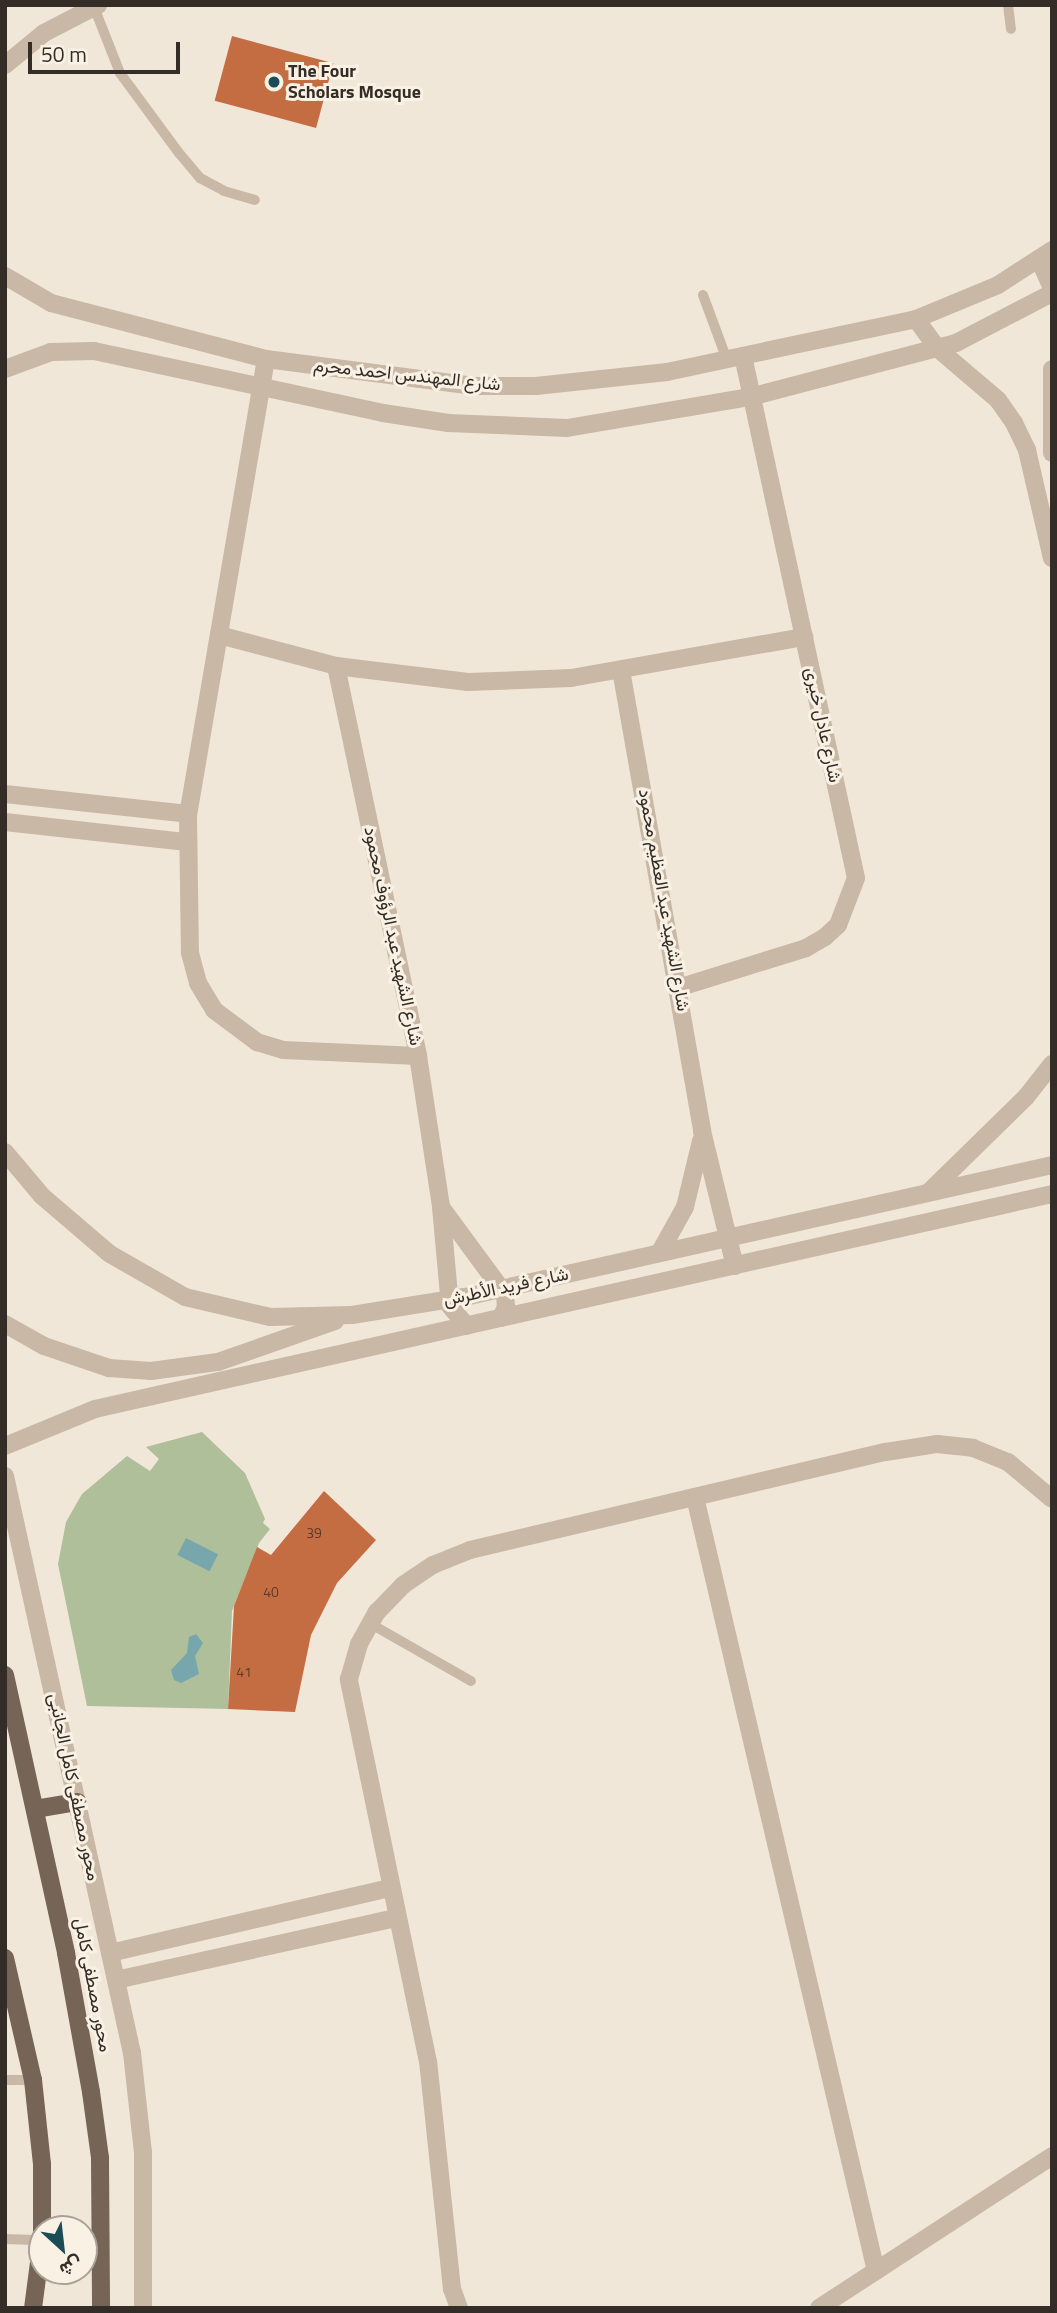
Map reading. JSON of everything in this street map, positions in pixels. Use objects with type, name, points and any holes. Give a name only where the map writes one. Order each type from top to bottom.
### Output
[{"type":"main road","name":"محور مصطفى كامل","points":[[5,1675],[66,1952],[98,2145],[101,2308]]},
{"type":"main road","points":[[35,1809],[77,1802]]},
{"type":"main road","points":[[5,1958],[33,2080],[42,2164],[42,2215]]},
{"type":"main road","points":[[33,2308],[36,2285]]},
{"type":"street","points":[[5,65],[44,33],[96,6]]},
{"type":"street","points":[[1045,254],[1052,291]]},
{"type":"street","name":"شارع المهندس احمد محرم","points":[[5,276],[51,303],[266,359],[474,386],[536,386],[735,358],[916,319],[969,300],[1045,254]]},
{"type":"street","name":"شارع المهندس احمد محرم","points":[[5,369],[31,357],[72,349],[448,423],[522,428],[637,419],[750,397],[937,348],[986,329],[1052,291]]},
{"type":"street","points":[[916,319],[937,348],[998,400],[1027,450],[1052,558]]},
{"type":"street","name":"شارع عادل خيرى","points":[[681,987],[806,948],[838,925],[851,900],[856,878],[750,397],[735,358]]},
{"type":"street","points":[[266,359],[188,814],[190,953],[198,983],[214,1010],[234,1029],[283,1050],[418,1056]]},
{"type":"street","points":[[1027,450],[1051,449],[1052,369]]},
{"type":"street","points":[[219,635],[336,666],[468,682],[545,680],[621,670],[804,638]]},
{"type":"street","name":"شارع الشهيد عبد الرؤوف محمود","points":[[336,666],[418,1056],[441,1206],[449,1300],[452,1313],[467,1326]]},
{"type":"street","name":"شارع الشهيد عبد العظيم محمود","points":[[621,670],[681,987],[702,1131],[735,1266]]},
{"type":"street","points":[[5,794],[188,814]]},
{"type":"street","points":[[5,822],[187,842]]},
{"type":"street","points":[[929,1192],[1026,1097],[1052,1064]]},
{"type":"street","name":"شارع الشهيد عبد العظيم محمود","points":[[660,1252],[694,1182],[702,1131]]},
{"type":"street","name":"شارع فريد الأطرش","points":[[5,1152],[42,1196],[110,1254],[185,1297],[270,1317],[352,1315],[449,1300],[1052,1165]]},
{"type":"street","name":"شارع فريد الأطرش","points":[[5,1446],[95,1409],[1052,1194]]},
{"type":"street","name":"شارع الشهيد عبد الرؤوف محمود","points":[[441,1206],[502,1288]]},
{"type":"street","points":[[501,1318],[506,1307],[502,1288]]},
{"type":"street","points":[[5,1324],[44,1346],[109,1368],[151,1371],[218,1362],[352,1315]]},
{"type":"street","points":[[458,2308],[452,2290],[428,2062],[389,1888],[349,1679],[370,1624],[402,1585],[433,1565],[470,1550],[937,1444],[973,1448],[1008,1462],[1052,1499]]},
{"type":"street","name":"محور مصطفى كامل الجانبى","points":[[5,1476],[132,2053],[143,2152],[143,2308]]},
{"type":"street","points":[[695,1497],[876,2271]]},
{"type":"street","points":[[110,1953],[389,1888]]},
{"type":"street","points":[[116,1980],[396,1917]]},
{"type":"street","points":[[819,2308],[1052,2155]]},
{"type":"lane","points":[[1008,5],[1011,29]]},
{"type":"lane","points":[[96,6],[120,72],[179,153],[200,178],[224,191],[255,200]]},
{"type":"lane","points":[[702,295],[735,358]]},
{"type":"lane","points":[[370,1624],[471,1681]]},
{"type":"lane","points":[[5,2080],[33,2080]]},
{"type":"lane","points":[[5,2239],[28,2240]]},
{"type":"green space","points":[[202,1432],[245,1473],[265,1519],[263,1523],[270,1529],[259,1543],[232,1611],[228,1709],[87,1706],[58,1564],[66,1522],[82,1494],[127,1456],[150,1471],[159,1459],[146,1447]]},
{"type":"water","points":[[186,1538],[218,1554],[209,1571],[177,1555]]},
{"type":"water","points":[[196,1634],[203,1643],[195,1656],[199,1674],[181,1683],[174,1680],[171,1670],[187,1653],[189,1637]]},
{"type":"building","name":"The Four Scholars Mosque","points":[[232,36],[333,63],[316,128],[215,101]]},
{"type":"building","points":[[324,1491],[376,1540],[337,1583],[311,1635],[295,1712],[228,1709],[234,1606],[257,1547],[271,1555]]},
{"type":"place","name":"The Four Scholars Mosque","points":[[274,82]]}]
